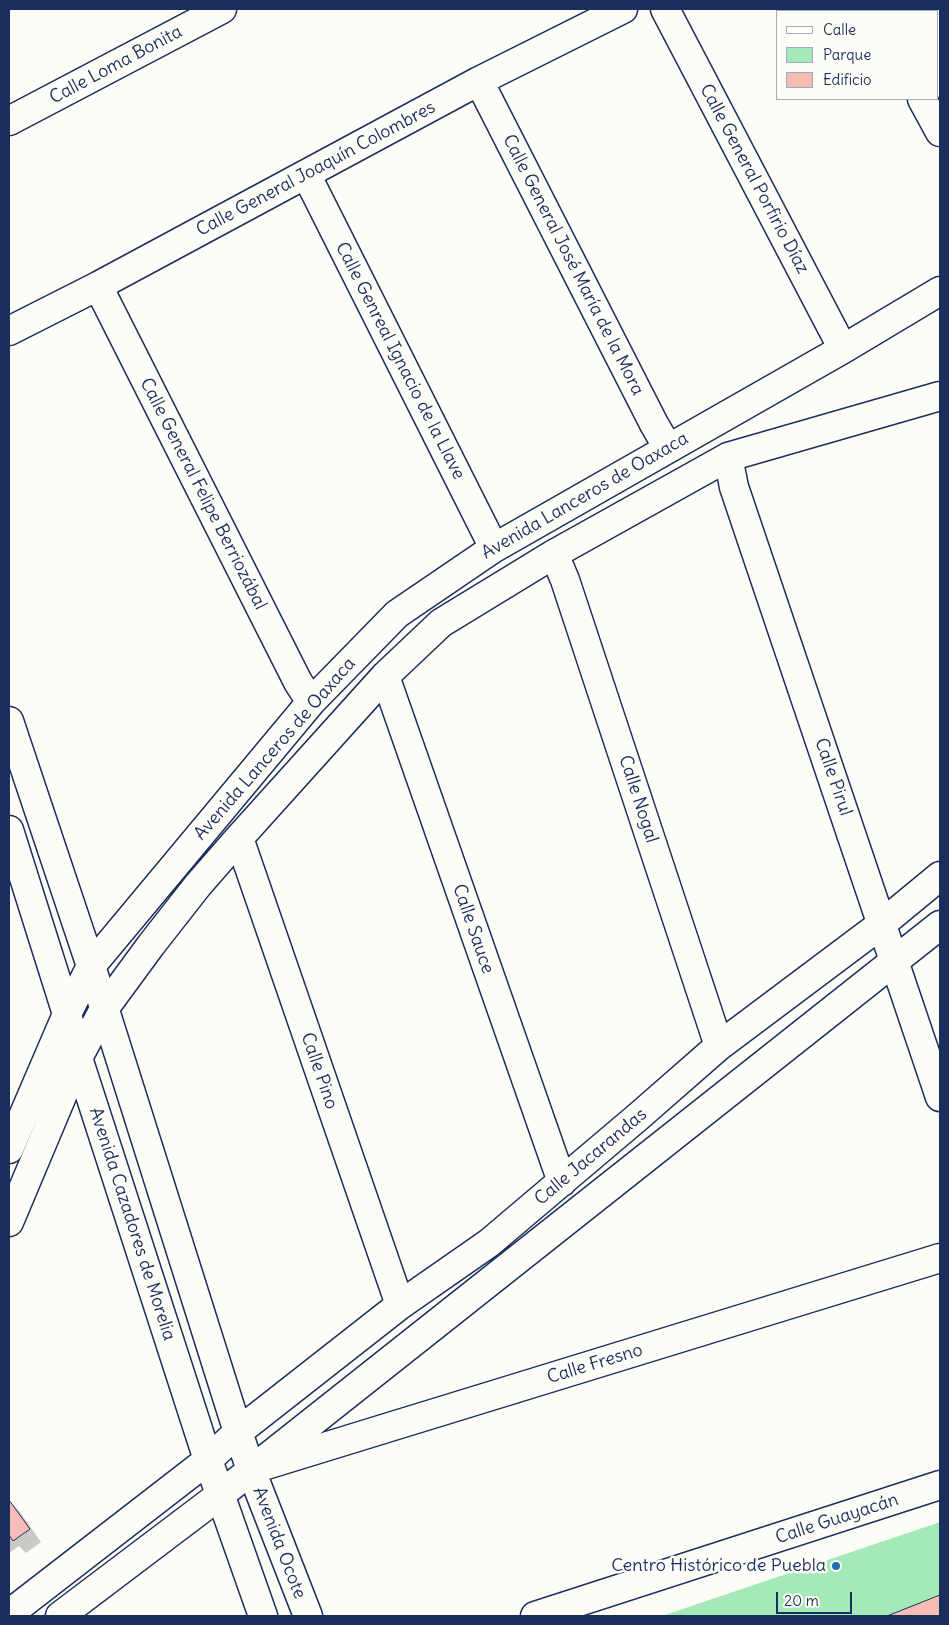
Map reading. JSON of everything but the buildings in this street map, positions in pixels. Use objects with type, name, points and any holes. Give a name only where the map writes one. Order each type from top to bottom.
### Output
[{"type":"street","name":"Calle Loma Bonita","points":[[9,121],[222,9]]},
{"type":"street","name":"Calle General Joaquín Colombres","points":[[9,331],[98,286],[479,81],[624,9]]},
{"type":"street","name":"Calle General Porfirio Díaz","points":[[665,9],[842,349]]},
{"type":"street","name":"Calle General José María de la Mora","points":[[479,81],[668,448]]},
{"type":"street","points":[[923,100],[940,132]]},
{"type":"street","name":"Calle Genreal Ignacio de la Llave","points":[[306,174],[494,548]]},
{"type":"street","name":"Calle General Felipe Berriozábal","points":[[98,286],[298,682],[311,702]]},
{"type":"street","name":"Avenida Lanceros de Oaxaca","points":[[9,1149],[66,1014],[91,966],[311,702],[397,614],[494,548],[940,291]]},
{"type":"street","name":"Avenida Lanceros de Oaxaca","points":[[9,1222],[78,1058],[104,1009],[168,923],[239,838],[385,676],[441,623],[554,554],[728,457],[938,405]]},
{"type":"street","name":"Calle Pirul","points":[[728,457],[734,487],[894,961],[933,1051],[940,1097]]},
{"type":"street","name":"Calle Nogal","points":[[554,554],[566,580],[719,1046]]},
{"type":"street","name":"Calle Sauce","points":[[385,676],[562,1182]]},
{"type":"street","points":[[9,721],[91,966],[251,1470]]},
{"type":"street","name":"Avenida Cazadores de Morelia","points":[[9,830],[78,1058],[208,1460],[263,1616]]},
{"type":"street","name":"Calle Pino","points":[[239,838],[400,1304]]},
{"type":"street","name":"Calle Jacarandas","points":[[9,1614],[208,1460],[238,1432],[400,1304],[489,1243],[719,1046],[882,923],[940,876]]},
{"type":"street","name":"Calle Jacarandas","points":[[60,1616],[251,1470],[940,925]]},
{"type":"street","points":[[639,1116],[658,1147]]},
{"type":"street","points":[[489,1243],[504,1270]]},
{"type":"street","name":"Calle Fresno","points":[[251,1470],[940,1258]]},
{"type":"street","name":"Avenida Ocote","points":[[251,1470],[308,1616]]},
{"type":"street","name":"Calle Guayacán","points":[[535,1616],[940,1485]]},
{"type":"green space","points":[[940,1522],[940,1616],[662,1616]]},
{"type":"place","name":"Centro Histórico de Puebla","points":[[836,1566]]}]
